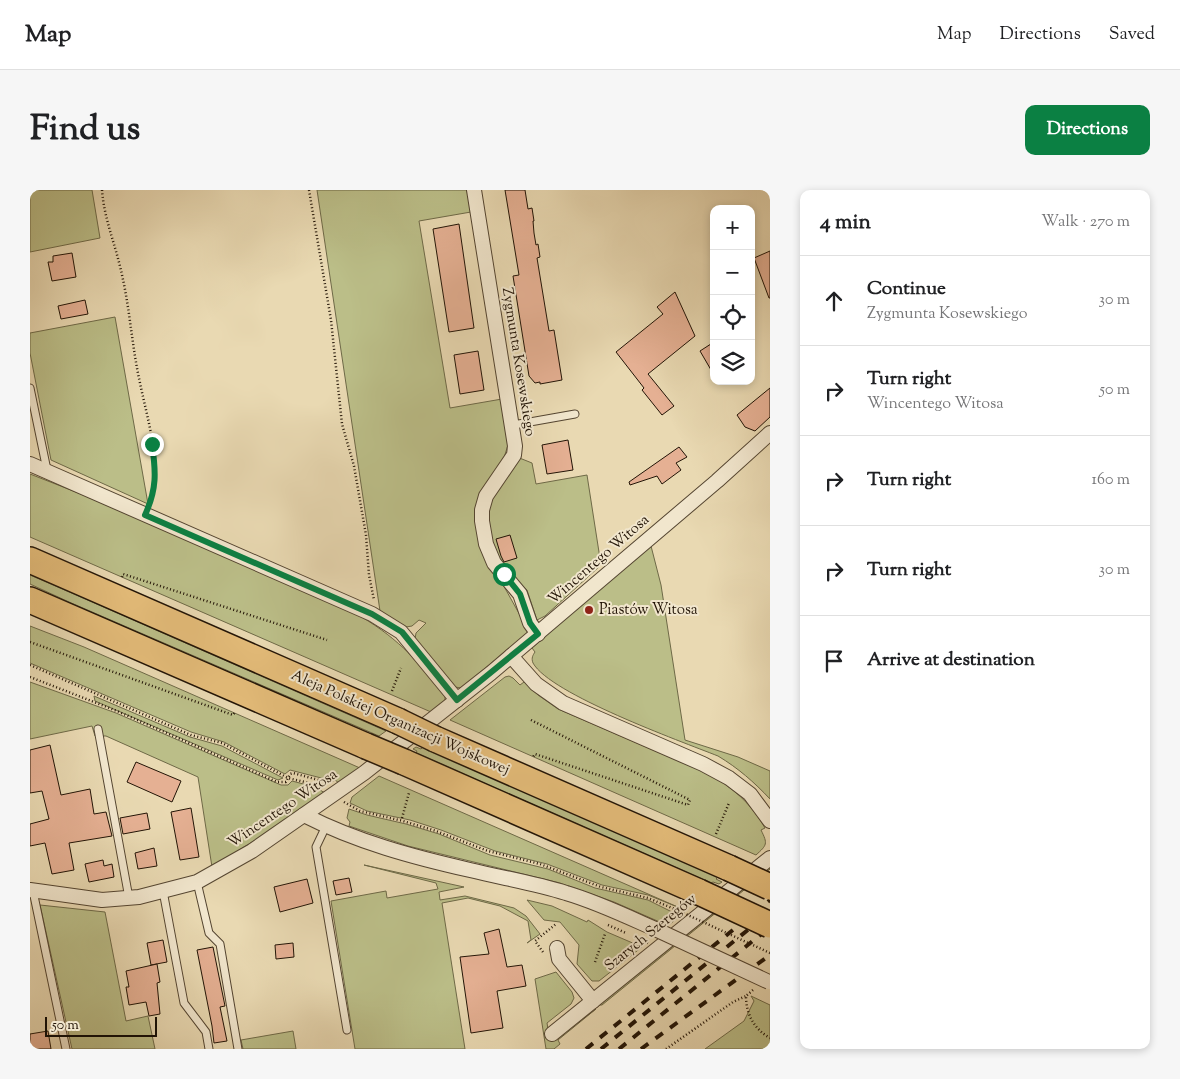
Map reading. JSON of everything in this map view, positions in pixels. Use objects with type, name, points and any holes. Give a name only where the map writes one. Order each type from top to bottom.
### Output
[{"type":"highway","name":"Aleja Polskiej Organizacji Wojskowej","points":[[30,560],[770,887]]},
{"type":"highway","points":[[30,600],[404,762],[770,925]]},
{"type":"street","name":"Zygmunta Kosewskiego","points":[[474,190],[516,446],[514,455],[486,496],[482,510],[482,521],[488,550],[494,562],[520,594],[530,623],[538,634]]},
{"type":"street","name":"Wincentego Witosa","points":[[31,890],[102,900],[129,898],[197,882],[252,851],[304,815],[341,795],[372,767],[538,634],[770,433]]},
{"type":"street","points":[[30,464],[372,614],[402,632],[457,700]]},
{"type":"street","points":[[511,656],[536,684],[563,703],[703,764],[729,778],[755,800],[770,821]]},
{"type":"street","points":[[304,815],[326,826],[405,854],[566,893],[613,910],[766,983]]},
{"type":"street","name":"Szarych Szeregów","points":[[552,1034],[770,858]]},
{"type":"street","points":[[557,948],[559,959],[593,1001]]},
{"type":"lane","points":[[30,388],[47,471]]},
{"type":"lane","points":[[513,425],[575,414]]},
{"type":"lane","points":[[98,729],[129,898]]},
{"type":"lane","points":[[326,826],[316,847],[346,1030]]},
{"type":"lane","points":[[197,882],[209,932],[220,944],[238,1049]]},
{"type":"lane","points":[[31,890],[66,1049]]},
{"type":"lane","points":[[168,890],[184,1003],[206,1032],[209,1049]]},
{"type":"path","points":[[102,190],[123,277],[139,381],[156,468],[155,487],[145,515]]},
{"type":"path","points":[[309,190],[331,320],[342,424],[354,466],[366,535],[369,576],[375,607],[372,614]]},
{"type":"path","points":[[122,577],[123,574],[327,640]]},
{"type":"path","points":[[30,642],[233,715],[234,712]]},
{"type":"path","points":[[30,666],[186,733],[222,744],[288,778],[324,788]]},
{"type":"path","points":[[392,691],[401,668]]},
{"type":"path","points":[[30,677],[117,711],[277,782],[286,782],[290,774],[293,773],[333,784],[341,795],[360,811],[436,831],[488,851],[546,866],[601,887],[648,898],[770,953]]},
{"type":"path","points":[[531,720],[690,800],[688,805],[535,754],[533,757]]},
{"type":"path","points":[[402,818],[409,793]]},
{"type":"path","points":[[716,834],[729,803]]},
{"type":"path","points":[[594,962],[605,934]]},
{"type":"path","points":[[666,1049],[733,1002],[766,983]]},
{"type":"path","points":[[746,996],[747,1013],[750,1019],[770,1038]]},
{"type":"green space","points":[[30,190],[92,190],[100,238],[30,252]]},
{"type":"green space","points":[[317,190],[467,190],[471,212],[419,221],[450,408],[502,399],[510,438],[504,458],[480,498],[486,554],[526,626],[528,633],[461,688],[455,687],[415,639],[416,633],[426,623],[419,620],[412,626],[406,627],[380,611]]},
{"type":"green space","points":[[115,317],[148,504],[51,460],[30,353],[30,333]]},
{"type":"green space","points":[[517,457],[532,463],[536,484],[587,475],[601,565],[545,616],[537,620],[527,590],[512,578],[492,551],[487,510],[490,501]]},
{"type":"green space","points":[[30,474],[81,494],[353,612],[404,648],[445,694],[445,701],[431,712],[30,537]]},
{"type":"green space","points":[[651,546],[661,585],[685,740],[738,757],[770,771],[770,799],[746,776],[718,756],[618,716],[589,702],[544,675],[533,663],[532,658],[535,652],[532,648],[627,564]]},
{"type":"green space","points":[[30,575],[386,731],[379,736],[69,602],[30,584]]},
{"type":"green space","points":[[30,626],[84,647],[360,768],[339,783],[335,780],[290,770],[285,774],[224,742],[191,732],[30,663]]},
{"type":"green space","points":[[509,676],[520,685],[524,682],[558,709],[707,773],[725,784],[747,803],[760,819],[765,828],[761,830],[765,838],[764,846],[756,855],[450,720],[505,677]]},
{"type":"green space","points":[[30,682],[116,713],[281,785],[288,785],[292,781],[315,787],[325,793],[212,867],[198,777],[106,736],[95,736],[92,726],[30,739]]},
{"type":"green space","points":[[94,696],[190,737],[222,746],[283,778],[278,780],[95,701]]},
{"type":"green space","points":[[416,747],[421,749],[423,747],[718,877],[716,879],[722,882],[719,884],[711,883],[416,753],[417,751],[413,749]]},
{"type":"green space","points":[[379,776],[680,908],[648,895],[602,885],[547,864],[495,851],[441,830],[410,820],[367,811],[350,803],[352,797]]},
{"type":"green space","points":[[349,809],[439,834],[490,855],[548,869],[595,888],[648,900],[680,916],[670,924],[664,921],[662,923],[614,902],[560,883],[408,846],[349,826],[350,822],[347,818]]},
{"type":"green space","points":[[364,865],[464,887],[439,892],[440,900],[465,896],[514,908],[526,916],[540,934],[527,943],[531,940],[528,921],[500,906],[468,898],[442,903],[465,1049],[355,1049],[331,901],[386,891],[387,898],[438,889],[436,883]]},
{"type":"green space","points":[[770,867],[770,869],[602,1005],[599,1005]]},
{"type":"green space","points":[[527,900],[552,906],[587,922],[588,920],[607,932],[642,947],[599,981],[592,981],[577,964],[579,945],[560,922],[544,920]]},
{"type":"green space","points":[[40,905],[105,912],[126,1021],[148,1016],[155,1049],[72,1049]]},
{"type":"green space","points":[[556,972],[572,992],[574,998],[571,1004],[547,1023],[548,1029],[556,1039],[596,1009],[558,1040],[560,1044],[554,1049],[546,1049],[535,979]]},
{"type":"green space","points":[[751,996],[770,1005],[770,1049],[705,1049],[744,1021],[754,1001]]},
{"type":"green space","points":[[293,1031],[296,1049],[243,1049],[241,1040]]},
{"type":"building","points":[[505,190],[525,190],[528,209],[532,208],[534,233],[540,257],[537,258],[549,331],[554,330],[562,380],[540,384],[540,382],[535,383],[529,376],[513,276],[519,275]]},
{"type":"building","points":[[459,224],[474,328],[449,332],[433,229]]},
{"type":"building","points":[[770,251],[770,298],[755,261],[755,258]]},
{"type":"building","points":[[72,253],[76,277],[52,281],[48,262],[53,262],[53,256]]},
{"type":"building","points":[[675,292],[695,336],[648,374],[674,406],[662,415],[616,352],[663,314],[657,307]]},
{"type":"building","points":[[85,300],[88,314],[61,319],[58,306]]},
{"type":"building","points":[[710,345],[710,368],[700,351]]},
{"type":"building","points":[[478,351],[484,390],[460,394],[454,355]]},
{"type":"building","points":[[770,388],[770,417],[755,431],[745,427],[737,415]]},
{"type":"building","points":[[568,440],[573,470],[547,474],[542,445]]},
{"type":"building","points":[[679,447],[687,457],[676,463],[681,470],[662,484],[657,476],[630,485],[629,482]]},
{"type":"building","points":[[510,535],[517,558],[504,562],[496,539]]},
{"type":"building","points":[[50,745],[61,795],[90,789],[94,814],[106,812],[112,836],[69,843],[74,870],[52,874],[45,843],[30,846],[30,824],[49,819],[42,791],[30,793],[30,750]]},
{"type":"building","points":[[136,762],[181,781],[172,802],[127,782]]},
{"type":"building","points":[[191,808],[199,857],[180,860],[171,812]]},
{"type":"building","points":[[147,813],[150,829],[123,834],[120,818]]},
{"type":"building","points":[[154,848],[157,866],[138,869],[135,853]]},
{"type":"building","points":[[103,860],[104,866],[112,864],[114,877],[89,882],[85,864]]},
{"type":"building","points":[[349,878],[352,892],[336,895],[333,881]]},
{"type":"building","points":[[307,879],[313,903],[280,912],[274,887]]},
{"type":"building","points":[[499,929],[507,967],[522,965],[526,986],[497,991],[503,1028],[471,1033],[460,957],[489,954],[484,933]]},
{"type":"building","points":[[163,940],[167,962],[151,965],[147,943]]},
{"type":"building","points":[[293,943],[294,957],[276,959],[275,945]]},
{"type":"building","points":[[213,947],[225,1006],[220,1007],[227,1041],[214,1043],[197,950]]},
{"type":"building","points":[[157,964],[160,982],[157,983],[160,1014],[149,1016],[146,1002],[129,1005],[126,987],[129,987],[126,971]]},
{"type":"building","points":[[48,1031],[51,1049],[30,1049],[30,1034]]},
{"type":"railway","points":[[586,1049],[770,900]]},
{"type":"railway","points":[[601,1049],[770,912]]},
{"type":"railway","points":[[619,1049],[770,927]]},
{"type":"railway","points":[[641,1049],[770,955]]},
{"type":"place","name":"Piastów Witosa","points":[[589,610]]},
{"type":"route","points":[[152,444],[156,468],[155,487],[145,515],[372,614],[402,632],[457,700],[538,634],[530,623],[520,594],[504,574]]}]
